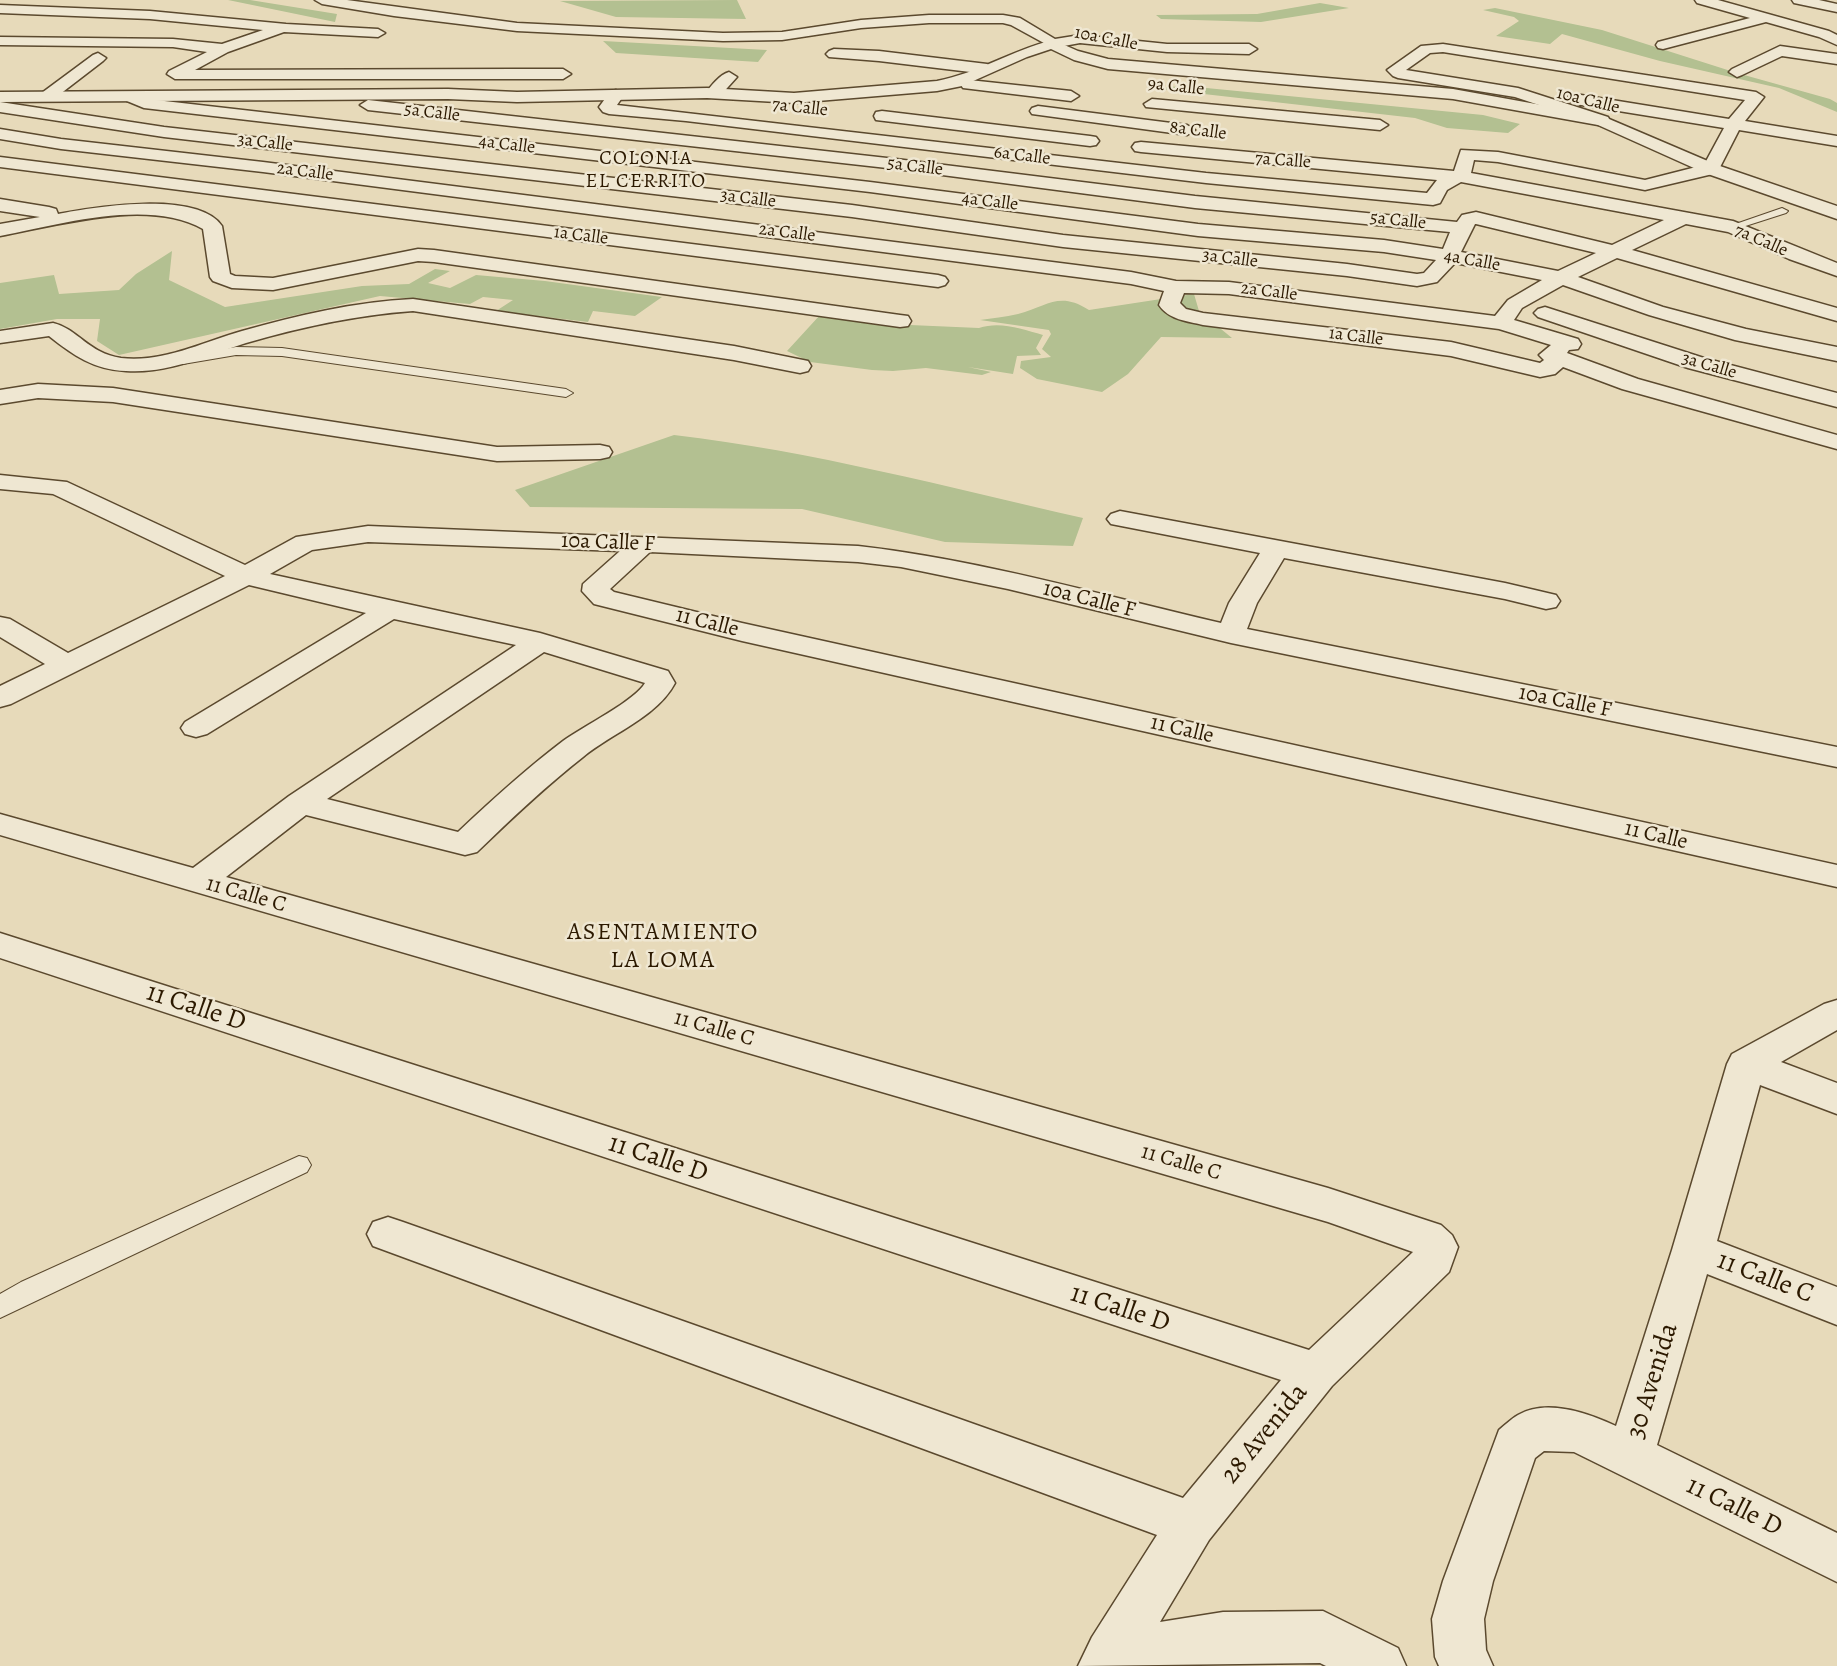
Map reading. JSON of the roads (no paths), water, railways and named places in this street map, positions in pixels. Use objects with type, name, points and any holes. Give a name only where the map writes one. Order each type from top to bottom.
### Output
[{"type":"street","points":[[0,16],[63,0]]},
{"type":"street","name":"10a Calle","points":[[322,0],[394,12],[518,27],[723,37],[782,36],[861,24],[929,19],[1003,19],[1015,21],[1062,51],[1081,58],[1108,63],[1453,94],[1602,121],[1711,169],[1802,198],[1837,213]]},
{"type":"street","points":[[1702,0],[1762,19],[1824,34],[1837,41]]},
{"type":"street","points":[[1799,0],[1837,8]]},
{"type":"street","points":[[0,9],[150,15],[378,33],[350,48]]},
{"type":"street","points":[[1663,45],[1762,19]]},
{"type":"street","points":[[46,26],[183,31]]},
{"type":"street","points":[[19,165],[101,123],[133,98],[211,55],[290,26]]},
{"type":"street","points":[[813,266],[870,187],[896,164],[941,103],[965,83],[987,69],[1053,44],[1080,39],[1167,48],[1249,49]]},
{"type":"street","points":[[249,40],[280,43]]},
{"type":"street","points":[[0,41],[173,43],[211,55]]},
{"type":"street","points":[[1461,177],[1469,154],[1651,185],[1711,169],[1734,124],[1756,98],[1534,60],[1443,48],[1426,49],[1395,70],[1398,73],[1518,93],[1561,96],[1734,124],[1837,141]]},
{"type":"street","points":[[1737,72],[1780,51],[1837,58]]},
{"type":"street","points":[[834,54],[879,56],[987,69]]},
{"type":"street","points":[[167,59],[211,55],[243,58]]},
{"type":"street","points":[[448,94],[487,63],[480,55]]},
{"type":"street","points":[[45,98],[104,58],[70,59]]},
{"type":"street","points":[[388,58],[450,67],[447,73]]},
{"type":"street","points":[[266,59],[374,65]]},
{"type":"street","points":[[175,74],[476,72],[563,74]]},
{"type":"street","points":[[550,232],[714,94],[729,77]]},
{"type":"street","points":[[0,98],[374,100],[448,94],[613,102],[714,94],[794,98],[965,83],[1083,98]]},
{"type":"street","points":[[853,93],[941,103]]},
{"type":"street","points":[[1518,93],[1602,121]]},
{"type":"street","name":"7a Calle","points":[[714,94],[741,100],[829,111]]},
{"type":"street","points":[[1001,153],[1022,132],[1033,112],[1050,94]]},
{"type":"street","name":"4a Calle","points":[[133,98],[144,103],[870,187],[1172,225],[1384,246],[1450,256],[1561,278],[1678,317],[1743,335],[1837,354]]},
{"type":"street","points":[[225,190],[374,100]]},
{"type":"street","name":"5a Calle","points":[[374,100],[1195,202],[1327,213],[1462,228]]},
{"type":"street","name":"6a Calle","points":[[613,102],[686,116],[1206,178],[1434,198],[1438,186],[1447,180],[1461,177]]},
{"type":"street","name":"9a Calle","points":[[1140,103],[1235,126],[1380,124]]},
{"type":"street","name":"3a Calle","points":[[0,106],[101,123],[852,211],[1063,241],[1417,280],[1430,278],[1450,256],[1462,228]]},
{"type":"street","name":"8a Calle","points":[[1033,112],[1205,132]]},
{"type":"street","points":[[862,114],[1102,142]]},
{"type":"street","points":[[1131,278],[1172,225],[1195,202],[1235,126]]},
{"type":"street","name":"2a Calle","points":[[0,134],[60,144],[263,167],[832,239],[1131,278],[1176,287],[1229,288],[1501,323],[1560,353]]},
{"type":"street","name":"7a Calle","points":[[1126,145],[1221,156],[1461,177],[1733,227],[1796,255],[1837,270]]},
{"type":"street","name":"1a Calle","points":[[0,162],[938,281]]},
{"type":"street","points":[[0,205],[77,218]]},
{"type":"street","points":[[0,230],[128,210],[162,208],[203,218],[212,226],[220,277],[232,282],[273,284],[418,255],[900,321]]},
{"type":"street","points":[[1462,228],[1468,219],[1476,218],[1517,227],[1616,252],[1837,315]]},
{"type":"street","points":[[1501,323],[1515,304],[1561,278],[1683,218]]},
{"type":"street","name":"1a Calle","points":[[1176,287],[1169,305],[1179,313],[1203,319],[1451,349],[1540,370],[1547,369],[1560,353]]},
{"type":"street","name":"3a Calle","points":[[1515,304],[1696,363],[1837,400]]},
{"type":"street","points":[[0,337],[53,329],[77,350],[107,362],[140,365],[167,362],[238,339],[316,319],[381,306],[413,305],[734,353],[800,366]]},
{"type":"street","points":[[1560,353],[1630,384],[1837,442]]},
{"type":"street","points":[[0,397],[38,391],[114,395],[497,454],[600,452]]},
{"type":"street","points":[[0,482],[58,488],[246,576],[540,642],[658,677],[660,683],[655,695],[596,732],[511,801],[465,844],[300,803]]},
{"type":"street","points":[[1120,519],[1504,591],[1546,601]]},
{"type":"street","name":"10a Calle F","points":[[0,699],[246,576],[305,543],[368,534],[858,554],[901,559],[1008,580],[1231,634],[1837,757]]},
{"type":"street","name":"11 Calle","points":[[644,544],[597,584],[596,591],[604,598],[742,632],[1837,876]]},
{"type":"street","points":[[1231,634],[1243,603],[1276,549]]},
{"type":"street","points":[[196,728],[390,610]]},
{"type":"street","points":[[0,625],[67,665]]},
{"type":"street","points":[[198,881],[300,803],[540,642]]},
{"type":"street","name":"11 Calle C","points":[[0,824],[1328,1205],[1426,1237]]},
{"type":"street","name":"11 Calle D","points":[[0,945],[1316,1372]]},
{"type":"street","points":[[1746,1064],[1837,1013]]},
{"type":"street","points":[[1746,1064],[1837,1099]]},
{"type":"street","name":"30 Avenida","points":[[1467,1666],[1461,1657],[1458,1619],[1468,1581],[1516,1445],[1535,1430],[1578,1431],[1630,1456],[1694,1251],[1746,1064]]},
{"type":"street","points":[[388,1234],[1191,1524]]},
{"type":"street","name":"28 Avenida","points":[[1107,1660],[1191,1524],[1316,1372],[1434,1259],[1437,1247],[1426,1237]]},
{"type":"street","name":"11 Calle C","points":[[1694,1251],[1837,1306]]},
{"type":"street","name":"11 Calle D","points":[[1630,1456],[1837,1558]]},
{"type":"street","name":"28 Avenida","points":[[1107,1660],[1223,1638],[1323,1637],[1380,1666]]},
{"type":"lane","points":[[1733,227],[1782,211]]},
{"type":"lane","points":[[167,362],[236,351],[282,352],[566,393]]},
{"type":"lane","points":[[0,1307],[30,1290],[299,1165]]},
{"type":"district","name":"COLONIA EL CERRITO","points":[[646,170]]},
{"type":"district","name":"ASENTAMIENTO LA LOMA","points":[[663,947]]}]
